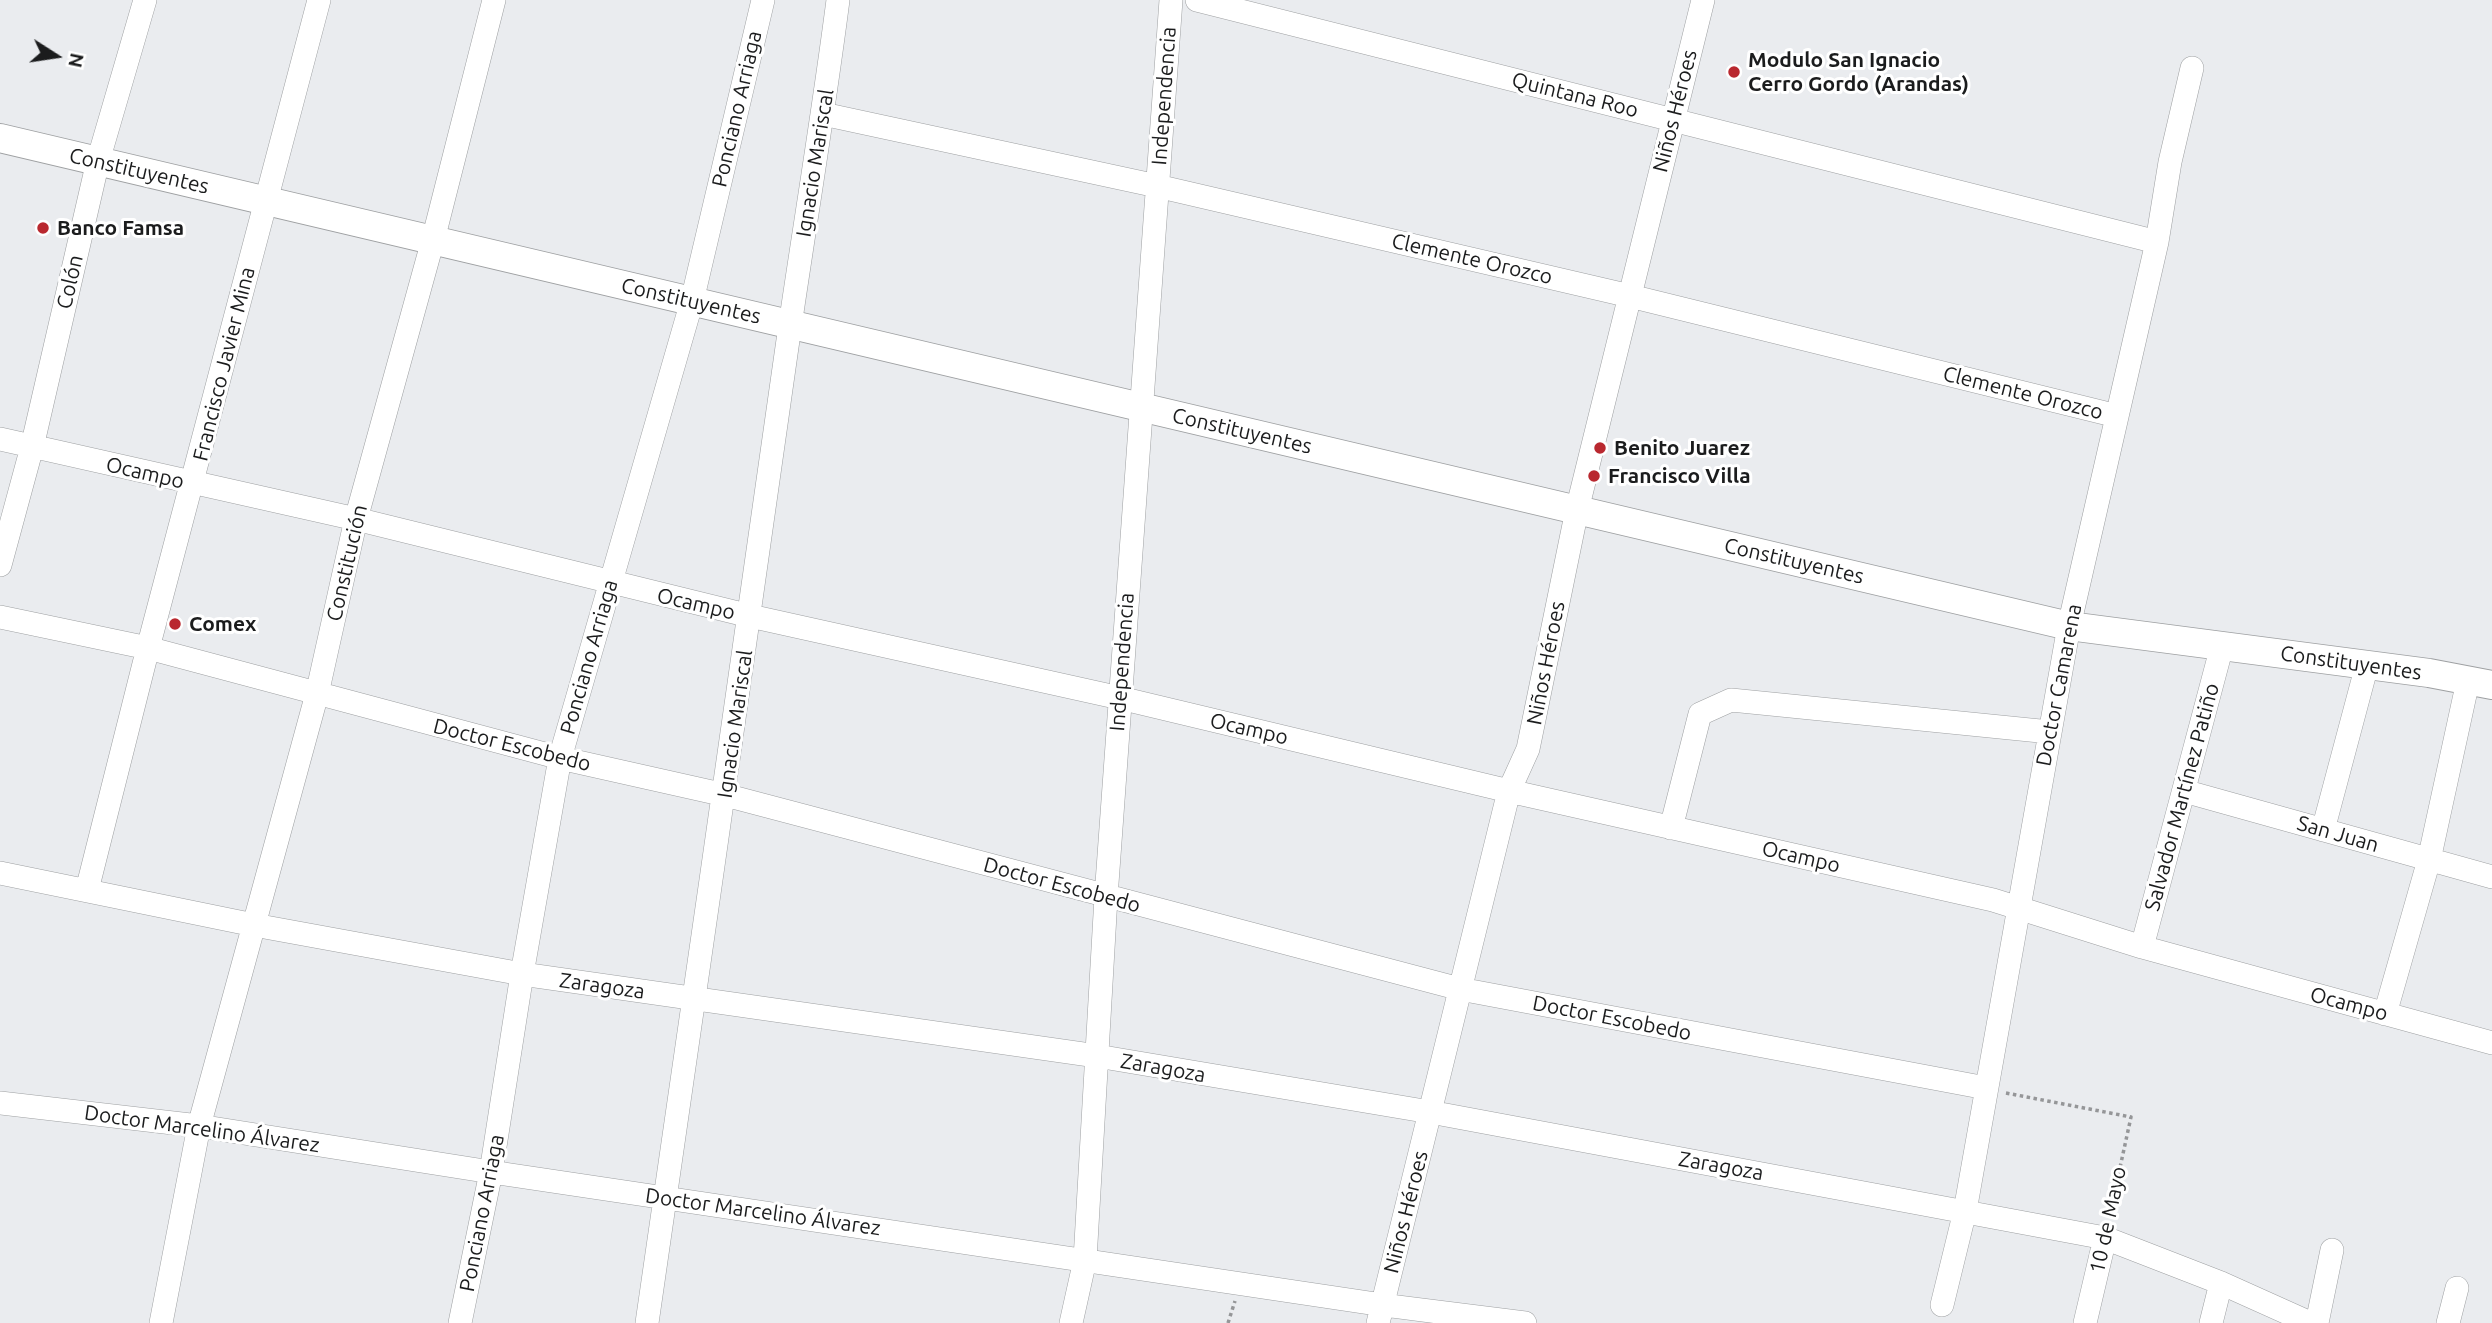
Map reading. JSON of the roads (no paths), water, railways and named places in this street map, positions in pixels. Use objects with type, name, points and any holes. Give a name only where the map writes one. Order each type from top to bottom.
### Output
[{"type":"street","name":"Colón","points":[[0,565],[32,447],[98,161],[145,0]]},
{"type":"street","name":"Francisco Javier Mina","points":[[87,890],[319,0]]},
{"type":"street","name":"Constitución","points":[[162,1323],[199,1126],[317,694],[356,519],[433,240],[494,0]]},
{"type":"street","name":"Ponciano Arriaga","points":[[460,1323],[491,1172],[560,758],[692,301],[763,0]]},
{"type":"street","name":"Ignacio Mariscal","points":[[647,1323],[838,0]]},
{"type":"street","name":"Independencia","points":[[1071,1323],[1085,1260],[1119,698],[1171,0]]},
{"type":"street","name":"Quintana Roo","points":[[1197,0],[2157,242]]},
{"type":"street","name":"Niños Héroes","points":[[1381,1314],[1509,791],[1528,749],[1577,510],[1703,0]]},
{"type":"street","name":"Doctor Camarena","points":[[1942,1305],[1965,1211],[2069,626],[2157,242],[2170,162],[2192,68]]},
{"type":"street","name":"Clemente Orozco","points":[[823,114],[1157,186],[1630,296],[2117,416]]},
{"type":"street","name":"Constituyentes","points":[[0,138],[2069,626],[2367,665],[2480,683]]},
{"type":"street","name":"Ocampo","points":[[0,439],[356,519],[611,584],[1119,698],[2018,908],[2142,947],[2492,1043]]},
{"type":"street","name":"Doctor Escobedo","points":[[0,617],[148,648],[560,758],[724,795],[1461,989],[1986,1088]]},
{"type":"street","name":"Salvador Martínez Patiño","points":[[2142,947],[2222,646]]},
{"type":"street","points":[[2323,830],[2367,665]]},
{"type":"street","points":[[2385,1014],[2480,683]]},
{"type":"street","points":[[1671,828],[1700,714],[1731,700],[2049,732]]},
{"type":"street","name":"San Juan","points":[[2184,791],[2492,877]]},
{"type":"street","name":"Zaragoza","points":[[0,873],[254,925],[522,974],[1097,1056],[1430,1112],[2105,1238],[2221,1283],[2310,1323]]},
{"type":"street","name":"Doctor Marcelino Álvarez","points":[[0,1103],[199,1126],[1085,1260],[1381,1314],[1525,1323]]},
{"type":"street","name":"10 de Mayo","points":[[2085,1323],[2105,1238]]},
{"type":"street","points":[[2317,1323],[2332,1250]]},
{"type":"street","points":[[2211,1323],[2221,1283]]},
{"type":"street","points":[[2448,1323],[2456,1288]]},
{"type":"place","name":"Modulo San Ignacio Cerro Gordo (Arandas)","points":[[1734,72]]},
{"type":"place","name":"Banco Famsa","points":[[43,228]]},
{"type":"place","name":"Benito Juarez","points":[[1600,448]]},
{"type":"place","name":"Francisco Villa","points":[[1594,476]]},
{"type":"place","name":"Comex","points":[[175,624]]}]
